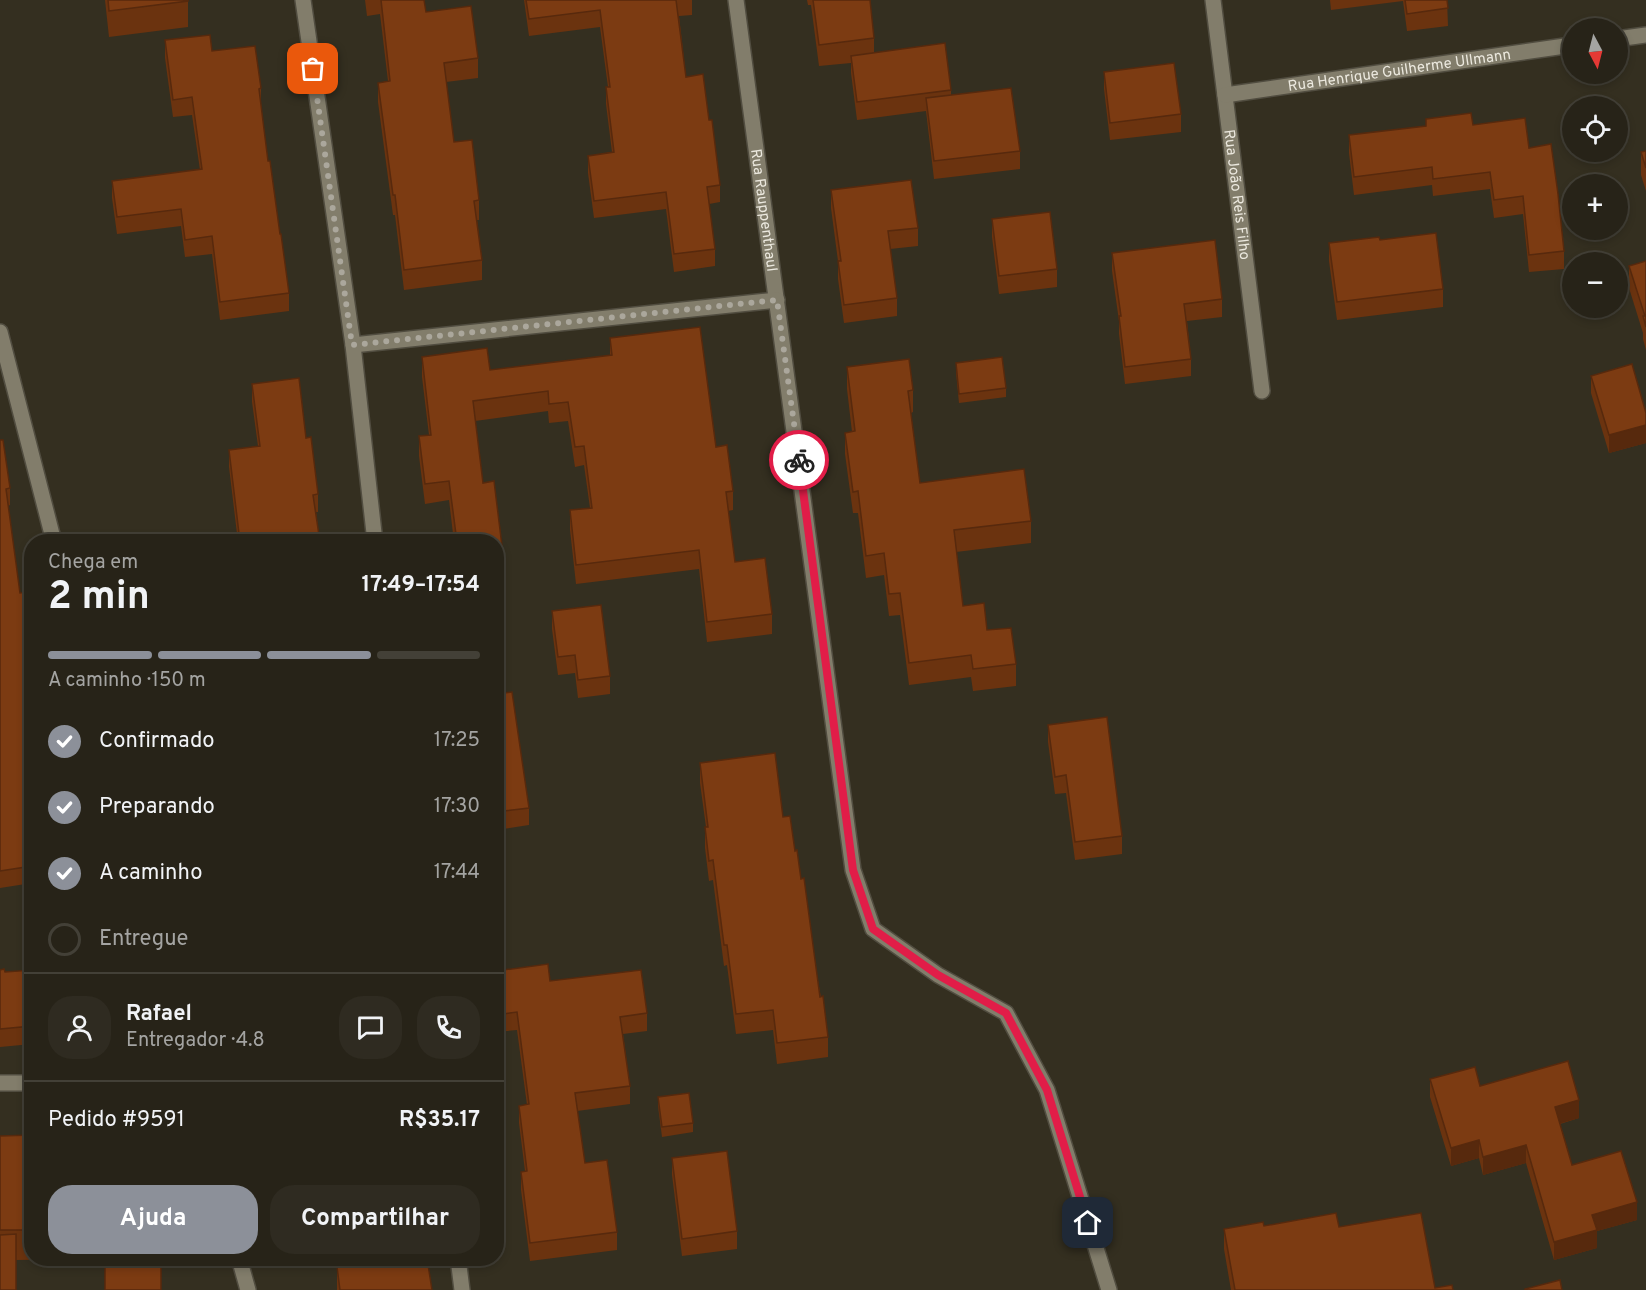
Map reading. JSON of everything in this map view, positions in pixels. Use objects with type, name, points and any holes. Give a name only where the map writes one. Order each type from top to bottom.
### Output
[{"type":"street","points":[[303,0],[352,345],[374,534]]},
{"type":"street","name":"Rua Rauppenthaul","points":[[736,0],[853,870],[873,929],[938,975],[1006,1013],[1047,1090],[1109,1290]]},
{"type":"street","name":"Rua João Reis Filho","points":[[1213,0],[1262,391]]},
{"type":"street","points":[[1628,37],[1646,34]]},
{"type":"street","name":"Rua Henrique Guilherme Ullmann","points":[[1225,95],[1562,46]]},
{"type":"street","points":[[352,345],[777,300]]},
{"type":"street","points":[[0,332],[52,534]]},
{"type":"street","points":[[0,1083],[24,1083]]},
{"type":"street","points":[[241,1266],[248,1290]]},
{"type":"street","points":[[459,1266],[462,1290]]},
{"type":"building","points":[[108,0],[188,0],[188,1],[109,11]]},
{"type":"building","points":[[381,0],[424,0],[426,12],[471,6],[478,58],[444,63],[454,142],[472,140],[479,200],[474,201],[482,260],[404,270],[378,83],[390,81]]},
{"type":"building","points":[[526,0],[676,0],[686,77],[703,74],[709,120],[712,120],[720,185],[707,187],[715,249],[674,254],[666,192],[594,201],[588,156],[614,152],[606,87],[610,87],[600,10],[529,19]]},
{"type":"building","points":[[813,0],[870,0],[874,38],[819,45]]},
{"type":"building","points":[[1405,0],[1447,0],[1448,8],[1407,14]]},
{"type":"building","points":[[210,35],[212,51],[255,46],[268,161],[270,161],[289,293],[220,302],[212,236],[185,240],[181,209],[117,217],[112,181],[202,169],[192,97],[173,100],[165,40]]},
{"type":"building","points":[[945,43],[951,90],[857,102],[851,56]]},
{"type":"building","points":[[1174,63],[1181,114],[1110,123],[1104,72]]},
{"type":"building","points":[[1011,88],[1020,151],[934,161],[926,98]]},
{"type":"building","points":[[1471,113],[1473,125],[1525,118],[1529,148],[1551,144],[1564,251],[1529,255],[1523,196],[1494,200],[1490,172],[1433,179],[1432,167],[1354,177],[1349,135],[1426,126],[1426,119]]},
{"type":"building","points":[[1646,151],[1646,168],[1641,152]]},
{"type":"building","points":[[911,180],[918,228],[888,231],[897,298],[844,305],[838,261],[841,261],[831,190]]},
{"type":"building","points":[[1050,212],[1057,269],[999,276],[992,219]]},
{"type":"building","points":[[1436,233],[1443,289],[1337,302],[1329,243]]},
{"type":"building","points":[[1215,240],[1222,299],[1184,304],[1191,359],[1125,367],[1119,316],[1121,316],[1112,253]]},
{"type":"building","points":[[1646,261],[1646,327],[1643,316],[1645,316],[1629,266]]},
{"type":"building","points":[[700,327],[716,447],[727,445],[733,491],[726,492],[735,562],[765,558],[772,614],[707,622],[699,550],[576,565],[570,510],[592,508],[584,446],[575,447],[568,402],[549,404],[548,391],[473,401],[483,483],[494,481],[501,534],[456,534],[449,481],[425,484],[419,436],[431,435],[422,357],[487,348],[490,370],[612,355],[610,338]]},
{"type":"building","points":[[1002,357],[1006,388],[959,394],[956,363]]},
{"type":"building","points":[[909,359],[913,390],[908,391],[920,483],[1024,469],[1031,521],[954,530],[963,606],[984,603],[987,630],[1011,628],[1016,664],[973,669],[971,655],[909,663],[900,593],[889,594],[884,553],[866,556],[858,491],[853,492],[845,433],[855,431],[847,367]]},
{"type":"building","points":[[1632,364],[1646,413],[1646,425],[1609,435],[1591,376]]},
{"type":"building","points":[[299,378],[306,438],[311,437],[318,494],[313,495],[319,534],[239,534],[229,450],[260,446],[252,384]]},
{"type":"building","points":[[0,440],[3,440],[10,488],[6,489],[20,593],[24,592],[24,867],[0,871]]},
{"type":"building","points":[[601,605],[610,676],[578,680],[575,655],[558,657],[552,611]]},
{"type":"building","points":[[512,692],[529,808],[504,811],[504,693]]},
{"type":"building","points":[[1107,717],[1122,836],[1075,842],[1066,775],[1055,777],[1048,725]]},
{"type":"building","points":[[775,753],[783,817],[790,816],[801,879],[804,878],[820,997],[823,996],[828,1037],[777,1043],[773,1010],[736,1014],[713,860],[709,861],[705,827],[708,827],[700,763]]},
{"type":"building","points":[[548,964],[550,981],[641,970],[647,1013],[620,1017],[630,1086],[575,1093],[585,1163],[607,1160],[617,1232],[530,1243],[521,1172],[527,1171],[519,1106],[529,1104],[517,1012],[504,1014],[504,970]]},
{"type":"building","points":[[4,969],[5,972],[24,971],[24,1027],[0,1029],[0,970]]},
{"type":"building","points":[[1568,1061],[1579,1100],[1555,1107],[1572,1165],[1621,1151],[1637,1202],[1592,1215],[1597,1230],[1554,1242],[1526,1145],[1483,1157],[1479,1140],[1451,1148],[1430,1079],[1475,1067],[1480,1086]]},
{"type":"building","points":[[689,1093],[693,1123],[662,1127],[658,1097]]},
{"type":"building","points":[[24,1135],[24,1230],[0,1230],[0,1136]]},
{"type":"building","points":[[727,1151],[737,1231],[682,1239],[672,1158]]},
{"type":"building","points":[[1336,1213],[1339,1227],[1421,1213],[1435,1288],[1452,1285],[1453,1290],[1235,1290],[1224,1229],[1263,1222],[1264,1226]]},
{"type":"building","points":[[16,1234],[16,1290],[0,1290],[0,1235]]},
{"type":"building","points":[[105,1266],[161,1266],[161,1290],[105,1290]]},
{"type":"building","points":[[428,1266],[432,1290],[340,1290],[337,1267]]},
{"type":"building","points":[[1560,1280],[1562,1290],[1525,1290],[1525,1289]]},
{"type":"way so far","points":[[313,69],[352,345],[777,300],[799,460]]},
{"type":"route","points":[[799,460],[853,870],[873,929],[938,975],[1006,1013],[1047,1090],[1088,1223]]}]
